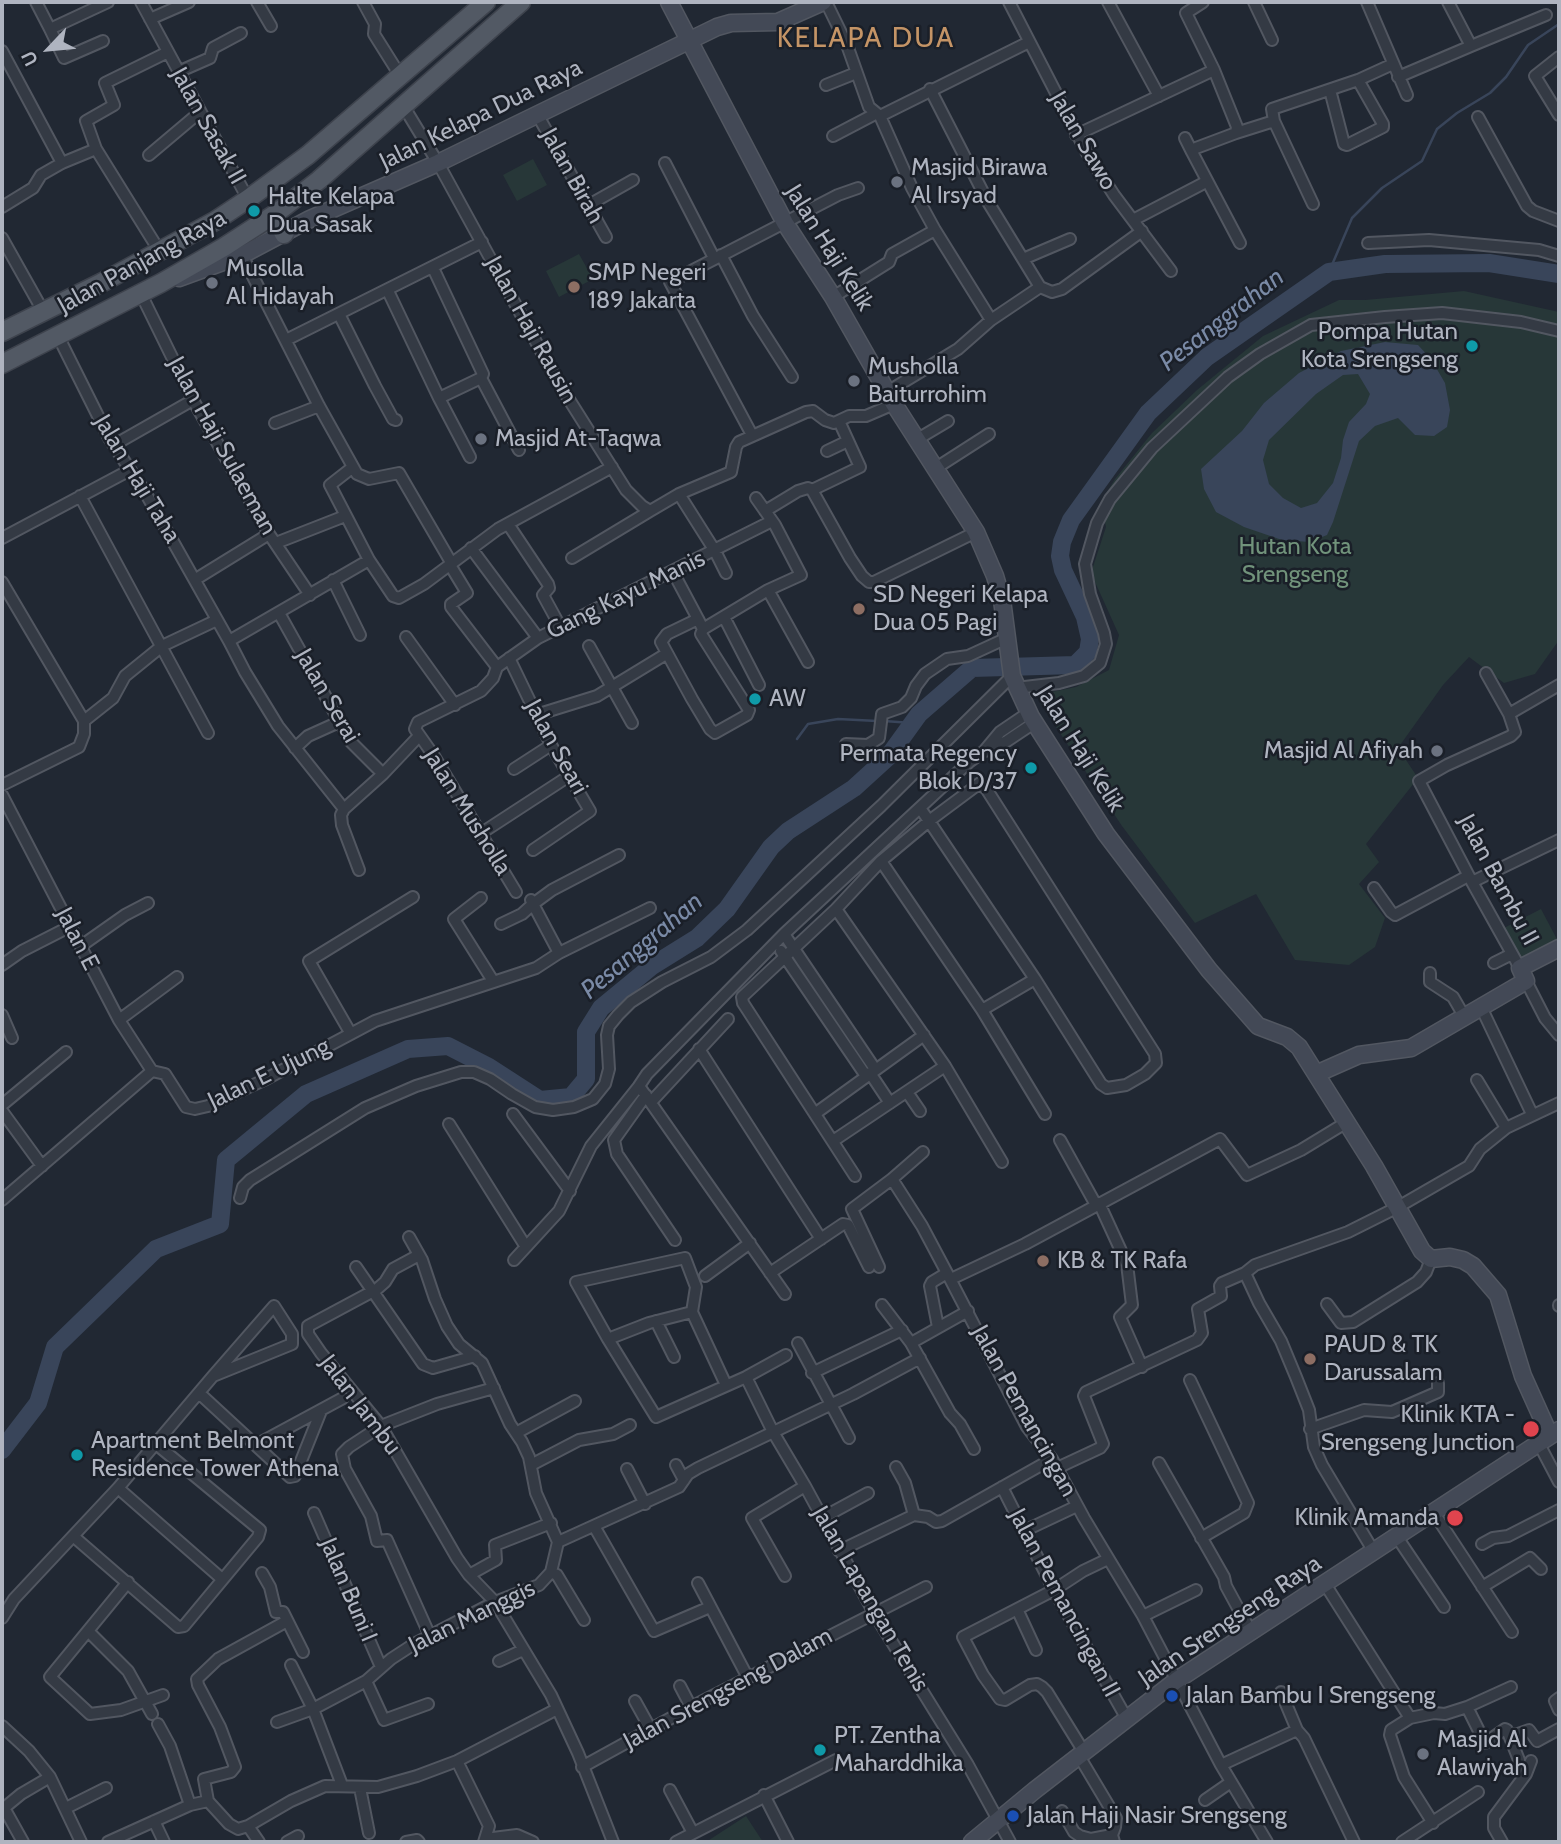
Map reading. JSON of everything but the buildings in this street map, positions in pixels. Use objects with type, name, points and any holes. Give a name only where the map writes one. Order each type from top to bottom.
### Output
[{"type":"main road","name":"Jalan Panjang Raya","points":[[2,364],[141,294],[225,247],[275,214],[404,107],[521,2]]},
{"type":"main road","name":"Jalan Panjang Raya","points":[[2,332],[160,252],[248,199],[308,155],[401,77],[477,5]]},
{"type":"main road","points":[[275,214],[284,234]]},
{"type":"street","points":[[36,2],[66,58],[103,41]]},
{"type":"street","points":[[50,29],[108,2]]},
{"type":"street","name":"Jalan Sasak II","points":[[141,2],[248,199]]},
{"type":"street","points":[[150,19],[189,2]]},
{"type":"street","points":[[257,2],[271,26]]},
{"type":"street","points":[[363,2],[375,24],[374,34],[401,77]]},
{"type":"street","name":"Jalan Haji Kelik","points":[[669,2],[785,223],[833,297],[890,398],[976,532],[1002,600],[1013,679],[1031,718],[1106,834],[1194,951],[1250,1018],[1265,1030],[1293,1041],[1347,1122],[1422,1251],[1431,1258]]},
{"type":"street","name":"Jalan Sawo","points":[[1009,2],[1076,135],[1105,183],[1171,271]]},
{"type":"street","points":[[1108,2],[1159,96]]},
{"type":"street","points":[[1179,2],[1214,71],[1237,127],[1236,133]]},
{"type":"street","points":[[1186,13],[1203,2]]},
{"type":"street","points":[[1254,2],[1272,40]]},
{"type":"street","points":[[1367,2],[1407,95]]},
{"type":"street","points":[[1448,2],[1469,42]]},
{"type":"street","points":[[818,3],[846,45],[869,107],[877,115],[912,188],[991,320]]},
{"type":"street","name":"Jalan Kelapa Dua Raya","points":[[161,283],[242,255],[310,219],[438,163],[723,25],[778,22],[818,3]]},
{"type":"street","points":[[1398,77],[1469,42],[1546,15]]},
{"type":"street","points":[[178,72],[210,58],[213,48],[241,33]]},
{"type":"street","points":[[833,136],[1028,42]]},
{"type":"street","name":"Jalan Sasak II","points":[[160,252],[96,149],[86,121],[115,103],[105,83],[168,52]]},
{"type":"street","points":[[3,56],[62,163]]},
{"type":"street","points":[[1559,57],[1535,76],[1559,115]]},
{"type":"street","points":[[1313,204],[1274,121],[1272,109],[1358,80],[1393,64]]},
{"type":"street","points":[[1076,135],[1214,71]]},
{"type":"street","points":[[826,86],[856,73]]},
{"type":"street","points":[[1330,90],[1344,144],[1347,145],[1383,127],[1358,80]]},
{"type":"street","points":[[930,89],[976,181],[1040,287],[1052,292],[1062,289],[1142,231]]},
{"type":"street","name":"Jalan Haji Rausin","points":[[404,107],[438,163],[558,382],[635,500],[650,511]]},
{"type":"street","points":[[149,155],[200,112]]},
{"type":"street","name":"Jalan Birah","points":[[537,114],[606,237]]},
{"type":"street","points":[[1478,117],[1527,205],[1533,211],[1559,221]]},
{"type":"street","points":[[1192,152],[1196,148],[1274,121]]},
{"type":"street","points":[[1185,138],[1240,243]]},
{"type":"street","points":[[2,207],[33,188],[39,177],[62,163],[96,149]]},
{"type":"street","points":[[665,163],[752,316],[792,377]]},
{"type":"street","points":[[1133,220],[1204,183],[1206,179]]},
{"type":"street","points":[[587,206],[633,180]]},
{"type":"street","points":[[751,435],[670,282],[838,195],[858,188]]},
{"type":"street","points":[[833,297],[889,262],[891,254],[935,230]]},
{"type":"street","points":[[2,237],[43,312]]},
{"type":"street","points":[[1023,259],[1070,239]]},
{"type":"street","points":[[1368,243],[1429,240],[1528,249],[1559,256]]},
{"type":"street","points":[[286,340],[482,242]]},
{"type":"street","points":[[242,255],[357,474],[366,480],[400,473],[467,593],[451,604],[451,607],[498,667]]},
{"type":"street","points":[[433,268],[483,374],[481,378],[519,450]]},
{"type":"street","points":[[572,558],[679,494],[731,472],[737,444],[751,435],[810,411],[825,420],[839,421],[849,416],[866,416],[958,349],[991,320],[1040,287]]},
{"type":"street","points":[[388,291],[470,457]]},
{"type":"street","name":"Jalan Haji Sulaeman","points":[[141,294],[193,400],[272,538],[310,595]]},
{"type":"street","points":[[240,1198],[246,1182],[365,1108],[416,1086],[461,1072],[474,1072],[490,1079],[535,1107],[553,1110],[574,1107],[593,1099],[605,1084],[609,1069],[609,1026],[631,1002],[662,982],[711,957],[747,930],[1013,679],[1059,683],[1084,676],[1100,663],[1105,644],[1104,633],[1090,594],[1085,564],[1090,542],[1104,511],[1122,482],[1152,448],[1228,377],[1260,354],[1311,325],[1385,317],[1442,313],[1521,322],[1559,331]]},
{"type":"street","points":[[339,314],[370,378],[396,420]]},
{"type":"street","name":"Jalan Haji Taha","points":[[58,336],[114,445],[196,579],[257,692],[278,726],[344,809]]},
{"type":"street","points":[[439,398],[481,378]]},
{"type":"street","points":[[114,445],[193,400]]},
{"type":"street","points":[[275,423],[319,406]]},
{"type":"street","points":[[765,511],[797,491],[808,488],[812,490],[859,468],[839,421]]},
{"type":"street","points":[[916,440],[948,421]]},
{"type":"street","points":[[936,468],[989,434]]},
{"type":"street","points":[[827,451],[848,441]]},
{"type":"street","points":[[353,467],[330,485],[369,560],[396,598],[424,584],[498,528],[612,467]]},
{"type":"street","points":[[2,538],[130,470]]},
{"type":"street","points":[[812,490],[850,558],[869,582],[874,582],[976,532]]},
{"type":"street","name":"Gang Kayu Manis","points":[[679,494],[726,573]]},
{"type":"street","points":[[80,496],[208,733]]},
{"type":"street","points":[[673,572],[700,624],[701,634],[749,710],[747,715],[713,732],[666,654],[662,642],[664,637],[700,624],[724,617],[768,590],[801,574],[756,498]]},
{"type":"street","points":[[196,579],[272,538],[345,516]]},
{"type":"street","name":"Gang Kayu Manis","points":[[509,658],[538,638],[772,521]]},
{"type":"street","points":[[508,524],[548,584],[549,588],[543,595],[561,628]]},
{"type":"street","points":[[471,548],[538,638]]},
{"type":"street","points":[[229,640],[369,560]]},
{"type":"street","points":[[334,580],[360,635]]},
{"type":"street","points":[[2,582],[84,721],[84,734],[79,747],[2,793]]},
{"type":"street","points":[[768,590],[808,662]]},
{"type":"street","name":"Jalan Serai","points":[[279,613],[351,742],[383,774]]},
{"type":"street","points":[[724,617],[759,685]]},
{"type":"street","points":[[84,721],[113,698],[125,676],[162,646],[217,620]]},
{"type":"street","points":[[406,637],[455,705]]},
{"type":"street","points":[[846,744],[868,745],[879,738],[882,714],[902,707],[911,698],[925,674],[947,659],[968,656],[1008,642]]},
{"type":"street","points":[[589,646],[632,723]]},
{"type":"street","points":[[536,715],[579,703],[611,688],[666,654]]},
{"type":"street","name":"Jalan Musholla","points":[[509,658],[498,667],[493,678],[481,691],[418,722],[415,729],[516,892]]},
{"type":"street","name":"Jalan Seari","points":[[509,658],[551,745],[590,811],[533,850]]},
{"type":"street","points":[[1486,673],[1509,714],[1559,685]]},
{"type":"street","name":"Jalan Bambu II","points":[[1509,714],[1515,730],[1513,735],[1438,769],[1419,782],[1545,1018],[1559,1032]]},
{"type":"street","points":[[675,1240],[617,1154],[615,1147],[614,1140],[645,1095],[647,1074],[784,934],[969,762],[1007,741],[1031,718]]},
{"type":"street","points":[[295,748],[308,736],[339,722]]},
{"type":"street","points":[[359,870],[342,825],[341,815],[419,736]]},
{"type":"street","points":[[514,769],[551,745]]},
{"type":"street","points":[[480,834],[569,776]]},
{"type":"street","points":[[855,1177],[741,1000],[836,909],[881,861],[929,821],[977,784],[983,784],[1156,1058],[1145,1074],[1126,1085],[1104,1087],[1035,979],[929,821],[920,808]]},
{"type":"street","name":"Jalan E","points":[[2,793],[119,1020],[157,1072]]},
{"type":"street","points":[[1374,888],[1395,915],[1559,840]]},
{"type":"street","points":[[501,924],[522,914],[531,900],[619,855]]},
{"type":"street","points":[[881,861],[982,1010],[1045,1114]]},
{"type":"street","name":"Jalan E Ujung","points":[[351,1034],[309,961],[412,897]]},
{"type":"street","points":[[481,898],[454,919],[493,981]]},
{"type":"street","points":[[531,900],[559,953]]},
{"type":"street","points":[[81,946],[125,915],[148,903]]},
{"type":"street","name":"Jalan E Ujung","points":[[157,1072],[183,1104],[195,1109],[208,1106],[392,1014],[536,968],[559,953],[650,908]]},
{"type":"street","points":[[836,909],[945,1066],[1002,1162]]},
{"type":"street","points":[[2,965],[22,951],[71,926]]},
{"type":"street","points":[[784,934],[790,952],[890,1102]]},
{"type":"street","points":[[775,944],[790,952]]},
{"type":"street","points":[[1316,1074],[1359,1055],[1407,1049],[1481,1007],[1519,968],[1559,948]]},
{"type":"street","points":[[1494,963],[1519,968]]},
{"type":"street","points":[[1430,973],[1430,982],[1453,997],[1464,1016]]},
{"type":"street","points":[[119,1020],[177,977]]},
{"type":"street","points":[[982,1010],[1035,979]]},
{"type":"street","points":[[1481,1007],[1532,1114]]},
{"type":"street","points":[[2,1014],[12,1038]]},
{"type":"street","points":[[514,1260],[559,1211],[591,1146],[699,1049],[728,1019]]},
{"type":"street","points":[[816,1113],[924,1035]]},
{"type":"street","points":[[699,1049],[821,1239]]},
{"type":"street","points":[[2,1105],[66,1052]]},
{"type":"street","points":[[833,1141],[945,1066]]},
{"type":"street","points":[[2,1200],[157,1072]]},
{"type":"street","points":[[1477,1080],[1506,1128]]},
{"type":"street","points":[[906,1091],[920,1111]]},
{"type":"street","points":[[645,1095],[785,1294]]},
{"type":"street","points":[[839,1551],[914,1515],[939,1522],[1002,1487],[1055,1463],[1100,1448],[1103,1444],[1084,1394],[1201,1337],[1198,1309],[1221,1296],[1222,1283],[1245,1273],[1255,1265],[1340,1236],[1398,1207],[1469,1166],[1480,1149],[1506,1128],[1559,1103]]},
{"type":"street","points":[[2,1111],[42,1166]]},
{"type":"street","points":[[513,1114],[570,1192]]},
{"type":"street","points":[[938,1327],[930,1286],[932,1282],[1025,1244],[1221,1139],[1247,1175],[1301,1150],[1347,1122]]},
{"type":"street","points":[[450,1124],[526,1247]]},
{"type":"street","points":[[1060,1140],[1098,1204],[1127,1264],[1132,1305],[1120,1318],[1142,1367]]},
{"type":"street","points":[[771,1273],[843,1224],[848,1225],[874,1267],[852,1209],[923,1152]]},
{"type":"street","name":"Jalan Pemancingan","points":[[892,1179],[949,1276],[1027,1427],[1055,1463],[1077,1506],[1143,1616],[1221,1765],[1267,1842]]},
{"type":"street","points":[[409,1237],[419,1255],[447,1326],[460,1344],[486,1369],[531,1465],[534,1487],[558,1542],[679,1487],[698,1468],[830,1405],[920,1358]]},
{"type":"street","points":[[705,1276],[750,1243]]},
{"type":"street","points":[[372,1292],[385,1282],[393,1269],[419,1255]]},
{"type":"street","points":[[726,1385],[692,1312],[696,1287],[687,1260],[682,1257],[578,1281],[577,1286],[656,1417],[746,1377],[786,1356]]},
{"type":"street","points":[[1327,1304],[1341,1322],[1353,1322],[1417,1282],[1426,1272],[1431,1258],[1450,1257],[1474,1266],[1498,1295],[1523,1376],[1549,1437],[1559,1482]]},
{"type":"street","points":[[356,1267],[427,1367],[433,1368],[475,1356]]},
{"type":"street","points":[[1245,1273],[1281,1341],[1296,1377],[1309,1410],[1314,1447],[1322,1465],[1374,1552]]},
{"type":"street","name":"Jalan Jambu","points":[[372,1292],[308,1326],[307,1329],[321,1353],[381,1426],[468,1575],[495,1602],[557,1709],[578,1753],[613,1842]]},
{"type":"street","points":[[882,1304],[911,1343],[974,1449]]},
{"type":"street","points":[[2,1618],[14,1599],[118,1488],[213,1376],[274,1307],[292,1334],[292,1344],[213,1376]]},
{"type":"street","points":[[911,1343],[968,1311]]},
{"type":"street","points":[[608,1339],[656,1321],[692,1312]]},
{"type":"street","points":[[656,1321],[674,1357]]},
{"type":"street","points":[[812,1373],[902,1330]]},
{"type":"street","points":[[798,1343],[849,1438]]},
{"type":"street","name":"Jalan Lapangan Tenis","points":[[746,1377],[874,1614],[1010,1842]]},
{"type":"street","points":[[1190,1380],[1248,1503],[1244,1513],[1201,1538]]},
{"type":"street","points":[[1310,1429],[1364,1410],[1392,1412],[1438,1392],[1438,1383]]},
{"type":"street","points":[[430,1636],[387,1540],[377,1541],[371,1516],[342,1460],[342,1454],[381,1426],[437,1404],[494,1388]]},
{"type":"street","points":[[199,1394],[292,1478],[321,1411]]},
{"type":"street","points":[[256,1445],[342,1398]]},
{"type":"street","points":[[516,1433],[575,1401]]},
{"type":"street","points":[[531,1465],[579,1440],[613,1434],[630,1425]]},
{"type":"street","name":"Jalan Srengseng Raya","points":[[972,1842],[1177,1680],[1549,1437]]},
{"type":"street","points":[[73,1536],[181,1628],[258,1537],[260,1530],[156,1444]]},
{"type":"street","points":[[1159,1463],[1224,1577],[1232,1583],[1254,1630]]},
{"type":"street","points":[[676,1465],[684,1480]]},
{"type":"street","points":[[896,1467],[905,1483],[914,1515]]},
{"type":"street","points":[[627,1469],[645,1504]]},
{"type":"street","points":[[785,1576],[752,1518],[805,1486]]},
{"type":"street","name":"Jalan Pemancingan II","points":[[1002,1487],[1054,1590],[1127,1718]]},
{"type":"street","points":[[118,1488],[222,1579]]},
{"type":"street","points":[[822,1518],[868,1493]]},
{"type":"street","points":[[1024,1531],[1077,1506]]},
{"type":"street","points":[[1482,1544],[1493,1538],[1508,1536],[1559,1510]]},
{"type":"street","name":"Jalan Buni I","points":[[314,1513],[381,1667]]},
{"type":"street","points":[[1434,1513],[1512,1632]]},
{"type":"street","points":[[468,1575],[496,1560],[495,1545],[551,1523]]},
{"type":"street","points":[[594,1526],[654,1631],[710,1607]]},
{"type":"street","points":[[1397,1537],[1444,1607]]},
{"type":"street","name":"Jalan Manggis","points":[[277,1722],[313,1709],[366,1681],[398,1654],[495,1602],[539,1585],[551,1572],[558,1542]]},
{"type":"street","points":[[1482,1587],[1530,1558],[1541,1569]]},
{"type":"street","points":[[1062,1811],[1074,1832],[1080,1836],[1091,1839],[1113,1838],[1116,1818],[1047,1692],[1037,1684],[1030,1685],[1005,1700],[1000,1699],[963,1638],[964,1634],[1054,1590],[1108,1559]]},
{"type":"street","points":[[551,1572],[557,1575],[584,1620]]},
{"type":"street","points":[[262,1573],[270,1587],[276,1612],[282,1611],[303,1652]]},
{"type":"street","points":[[128,1582],[50,1677],[90,1714],[121,1710],[163,1695]]},
{"type":"street","points":[[698,1583],[748,1678]]},
{"type":"street","points":[[1325,1584],[1410,1718]]},
{"type":"street","name":"Jalan Srengseng Dalam","points":[[582,1767],[650,1728],[926,1587]]},
{"type":"street","points":[[1143,1616],[1196,1590]]},
{"type":"street","points":[[1017,1609],[1036,1650]]},
{"type":"street","points":[[288,1620],[218,1659],[197,1679],[220,1727],[235,1769],[204,1779],[208,1801],[234,1828],[248,1826],[318,1788],[342,1785],[360,1788],[384,1786],[417,1776],[457,1760],[557,1709]]},
{"type":"street","points":[[88,1631],[125,1668],[167,1738],[190,1805]]},
{"type":"street","points":[[499,1661],[523,1650]]},
{"type":"street","points":[[291,1665],[313,1709],[342,1785]]},
{"type":"street","points":[[366,1681],[384,1720],[428,1704]]},
{"type":"street","points":[[680,1686],[691,1707]]},
{"type":"street","points":[[1433,1823],[1404,1777],[1390,1735],[1391,1730],[1410,1718],[1434,1713],[1445,1714],[1511,1687]]},
{"type":"street","points":[[1281,1692],[1297,1730],[1304,1738],[1354,1842]]},
{"type":"street","points":[[1559,1699],[1555,1701],[1559,1710]]},
{"type":"street","points":[[635,1701],[650,1728]]},
{"type":"street","points":[[1467,1707],[1485,1743],[1505,1729],[1519,1760]]},
{"type":"street","points":[[2,1726],[29,1751],[50,1777],[81,1842]]},
{"type":"street","points":[[1509,1734],[1515,1735],[1529,1730],[1537,1741],[1559,1729]]},
{"type":"street","points":[[1221,1765],[1297,1730]]},
{"type":"street","points":[[457,1760],[489,1826],[485,1840],[517,1835],[533,1842]]},
{"type":"street","points":[[676,1842],[836,1760]]},
{"type":"street","points":[[1502,1842],[1494,1828],[1494,1817],[1526,1774],[1531,1761]]},
{"type":"street","points":[[23,1842],[4,1808],[21,1794],[50,1777]]},
{"type":"street","points":[[1205,1800],[1231,1782]]},
{"type":"street","points":[[66,1808],[106,1788]]},
{"type":"street","points":[[360,1788],[369,1833]]},
{"type":"street","points":[[670,1790],[693,1833]]},
{"type":"street","points":[[1402,1842],[1478,1792]]},
{"type":"street","points":[[764,1795],[788,1842]]},
{"type":"street","points":[[108,1842],[190,1805],[208,1801]]},
{"type":"street","points":[[154,1821],[164,1842]]},
{"type":"street","points":[[248,1826],[259,1842]]},
{"type":"street","points":[[287,1842],[298,1836]]},
{"type":"street","points":[[406,1842],[419,1842]]},
{"type":"green space","points":[[533,159],[547,185],[517,201],[503,175]]},
{"type":"green space","points":[[579,254],[593,279],[559,297],[546,271]]},
{"type":"green space","name":"Hutan Kota Srengseng","points":[[1464,291],[1559,312],[1559,640],[1535,674],[1504,683],[1469,657],[1443,685],[1398,748],[1418,778],[1366,844],[1379,862],[1359,884],[1385,918],[1375,947],[1349,965],[1295,960],[1256,894],[1195,923],[1122,826],[1040,703],[1041,696],[1076,687],[1109,670],[1119,635],[1091,573],[1106,527],[1101,502],[1115,479],[1152,433],[1197,390],[1263,336],[1339,300]]},
{"type":"green space","points":[[1541,909],[1559,943],[1520,963],[1502,929]]},
{"type":"green space","points":[[746,1816],[763,1842],[706,1842]]},
{"type":"water","points":[[1385,342],[1418,345],[1431,359],[1445,383],[1450,410],[1447,427],[1434,436],[1415,435],[1398,418],[1375,426],[1359,441],[1327,535],[1310,542],[1282,540],[1244,527],[1216,512],[1204,489],[1201,469],[1242,431],[1264,403],[1299,373],[1341,351]],"holes":[[[1358,374],[1370,394],[1366,404],[1349,422],[1333,483],[1317,503],[1301,508],[1283,498],[1269,484],[1263,460],[1269,440],[1316,394],[1343,375]]]},
{"type":"waterway","points":[[1329,272],[1352,218],[1382,188],[1422,161],[1437,129],[1490,93],[1506,77],[1528,45],[1559,24]]},
{"type":"waterway","name":"Pesanggrahan","points":[[2,1450],[38,1403],[55,1347],[156,1249],[220,1224],[226,1160],[306,1094],[408,1049],[448,1046],[489,1067],[540,1100],[571,1097],[586,1079],[586,1032],[601,1008],[652,966],[697,938],[727,909],[771,847],[788,831],[854,788],[888,757],[919,714],[972,668],[1075,665],[1088,652],[1090,639],[1085,617],[1063,570],[1060,556],[1062,542],[1071,520],[1148,413],[1207,357],[1329,272],[1385,264],[1489,263],[1559,274]]},
{"type":"waterway","points":[[797,739],[808,724],[838,719],[877,721]]},
{"type":"waterway","points":[[884,721],[912,723]]},
{"type":"place","name":"Masjid Birawa Al Irsyad","points":[[897,182]]},
{"type":"place","name":"Halte Kelapa Dua Sasak","points":[[254,211]]},
{"type":"place","name":"Musolla Al Hidayah","points":[[212,283]]},
{"type":"place","name":"SMP Negeri 189 Jakarta","points":[[574,287]]},
{"type":"place","name":"Pompa Hutan Kota Srengseng","points":[[1472,346]]},
{"type":"place","name":"Musholla Baiturrohim","points":[[854,381]]},
{"type":"place","name":"Masjid At-Taqwa","points":[[481,439]]},
{"type":"place","name":"SD Negeri Kelapa Dua 05 Pagi","points":[[859,609]]},
{"type":"place","name":"AW","points":[[755,699]]},
{"type":"place","name":"Masjid Al Afiyah","points":[[1437,751]]},
{"type":"place","name":"Permata Regency Blok D/37","points":[[1031,768]]},
{"type":"place","name":"KB & TK Rafa","points":[[1043,1261]]},
{"type":"place","name":"PAUD & TK Darussalam","points":[[1310,1359]]},
{"type":"place","name":"Klinik KTA - Srengseng Junction","points":[[1531,1429]]},
{"type":"place","name":"Apartment Belmont Residence Tower Athena","points":[[77,1455]]},
{"type":"place","name":"Klinik Amanda","points":[[1455,1518]]},
{"type":"place","name":"Jalan Bambu I Srengseng","points":[[1172,1696]]},
{"type":"place","name":"PT. Zentha Maharddhika","points":[[820,1750]]},
{"type":"place","name":"Masjid Al Alawiyah","points":[[1423,1754]]},
{"type":"place","name":"Jalan Haji Nasir Srengseng","points":[[1013,1816]]},
{"type":"district","name":"KELAPA DUA","points":[[866,39]]}]
